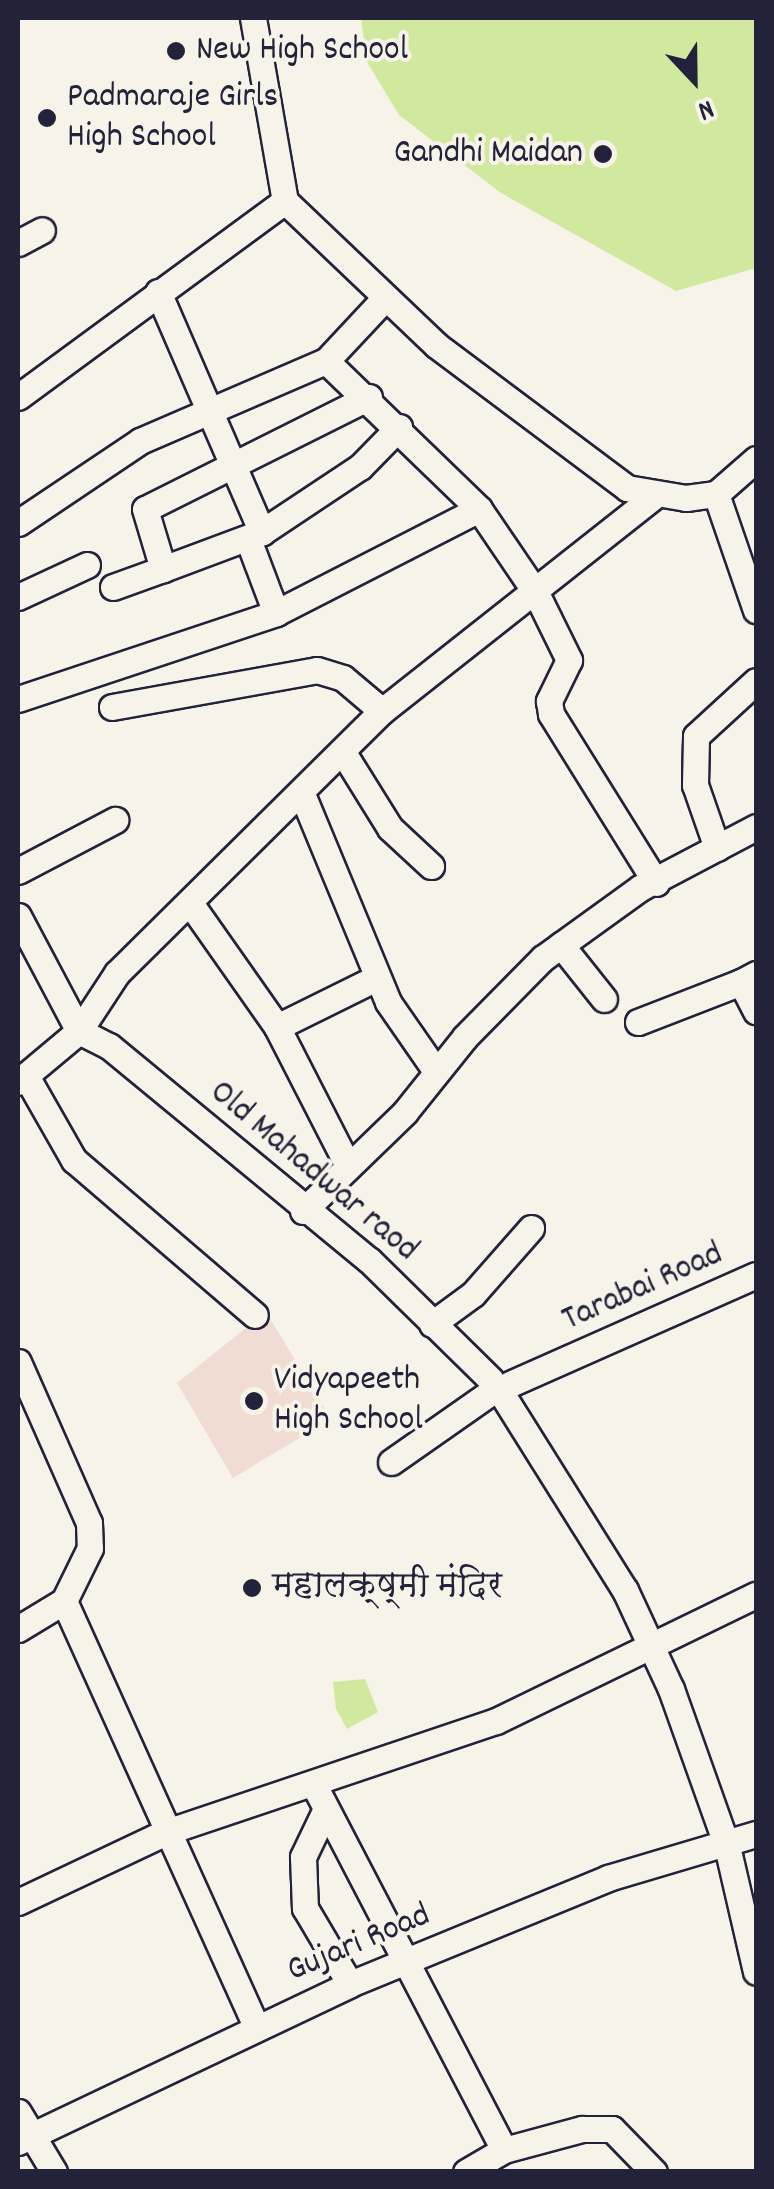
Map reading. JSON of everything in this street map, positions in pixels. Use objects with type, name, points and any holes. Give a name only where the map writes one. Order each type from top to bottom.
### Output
[{"type":"street","points":[[253,18],[285,201],[382,300],[605,474],[654,496],[716,494],[756,459]]},
{"type":"street","points":[[18,396],[285,201]]},
{"type":"street","points":[[18,243],[42,230]]},
{"type":"street","points":[[158,292],[235,466],[276,613]]},
{"type":"street","points":[[18,524],[140,440],[326,360],[382,300]]},
{"type":"street","points":[[326,360],[369,397],[478,509],[536,593],[570,660],[549,701],[551,714],[656,883]]},
{"type":"street","points":[[162,569],[145,509],[369,397]]},
{"type":"street","points":[[114,587],[255,536],[360,467],[399,428]]},
{"type":"street","points":[[716,494],[756,610]]},
{"type":"street","points":[[255,1316],[74,1160],[22,1079],[79,1030],[117,972],[344,754],[382,711],[654,496]]},
{"type":"street","points":[[18,698],[276,613],[478,509]]},
{"type":"street","points":[[18,597],[87,565]]},
{"type":"street","points":[[112,707],[317,670],[342,678],[382,711]]},
{"type":"street","points":[[717,848],[695,785],[696,736],[756,681]]},
{"type":"street","points":[[344,754],[390,828],[432,866]]},
{"type":"street","points":[[302,794],[376,978],[435,1070]]},
{"type":"street","points":[[18,871],[115,820]]},
{"type":"street","points":[[303,1212],[405,1112],[435,1070],[561,945],[656,883],[756,827]]},
{"type":"street","points":[[190,902],[276,1027],[348,1166]]},
{"type":"street","points":[[18,916],[79,1030]]},
{"type":"street","points":[[561,945],[604,999]]},
{"type":"street","points":[[276,1027],[376,978]]},
{"type":"street","points":[[638,1022],[749,978],[756,1010]]},
{"type":"street","name":"Old Mahadwar raod","points":[[79,1030],[109,1046],[303,1212],[370,1260],[498,1390],[625,1590],[650,1646],[727,1846],[756,1972]]},
{"type":"street","points":[[432,1324],[474,1294],[531,1228]]},
{"type":"street","name":"Tarabai Road","points":[[391,1462],[498,1390],[756,1275]]},
{"type":"street","points":[[18,1362],[89,1523],[84,1570],[64,1601],[18,1629]]},
{"type":"street","points":[[18,1902],[166,1832],[496,1721],[756,1594]]},
{"type":"street","points":[[64,1601],[256,2026]]},
{"type":"street","points":[[314,1785],[504,2150]]},
{"type":"street","points":[[325,1811],[303,1857],[305,1908],[350,1984]]},
{"type":"street","name":"Gujari Road","points":[[25,2139],[350,1984],[608,1878],[727,1846],[756,1834]]},
{"type":"street","points":[[18,2112],[25,2139],[54,2172]]},
{"type":"street","points":[[466,2172],[504,2150],[582,2129],[612,2130],[654,2172]]},
{"type":"shaded area","name":"Vidyapeeth High School","points":[[266,1312],[331,1419],[233,1478],[177,1383]]},
{"type":"green space","name":"Gandhi Maidan","points":[[361,18],[756,18],[756,268],[676,291],[501,193],[399,115],[367,62]]},
{"type":"green space","points":[[365,1679],[378,1712],[347,1729],[336,1709],[333,1682]]},
{"type":"place","name":"New High School","points":[[176,51]]},
{"type":"place","name":"Padmaraje Girls High School","points":[[47,118]]},
{"type":"place","name":"Gandhi Maidan","points":[[603,154]]},
{"type":"place","name":"Vidyapeeth High School","points":[[254,1401]]},
{"type":"place","name":"महालक्ष्मी मंदिर","points":[[252,1588]]}]
